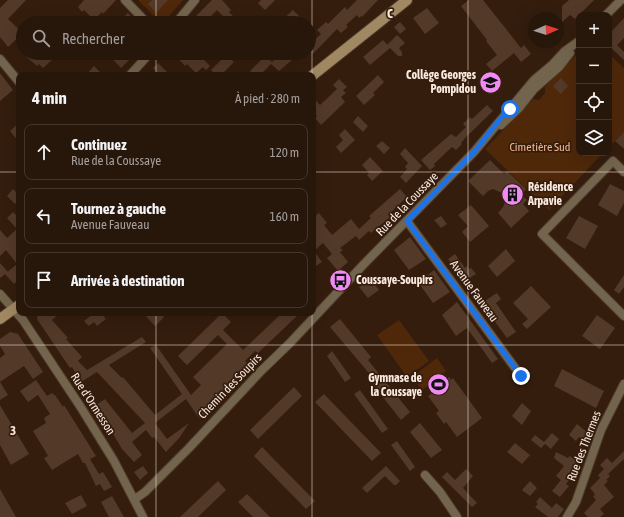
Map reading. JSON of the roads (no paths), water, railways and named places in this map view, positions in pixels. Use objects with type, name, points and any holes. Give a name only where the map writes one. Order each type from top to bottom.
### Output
[{"type":"main road","points":[[316,72],[408,0]]},
{"type":"main road","points":[[0,319],[16,307]]},
{"type":"street","points":[[125,0],[140,16]]},
{"type":"street","points":[[182,16],[195,0]]},
{"type":"street","points":[[609,12],[621,0]]},
{"type":"street","name":"Rue de la Coussaye","points":[[342,288],[474,152],[487,135],[512,115],[534,89],[558,67],[576,46]]},
{"type":"street","points":[[0,60],[16,79]]},
{"type":"street","points":[[133,72],[144,60]]},
{"type":"street","points":[[624,172],[613,161],[542,234],[624,316]]},
{"type":"street","name":"Avenue Fauveau","points":[[407,221],[521,376]]},
{"type":"street","name":"Chemin des Soupirs","points":[[316,316],[342,288]]},
{"type":"street","name":"Rue d'Ormesson","points":[[0,294],[16,307]]},
{"type":"street","name":"Rue d'Ormesson","points":[[21,316],[114,460],[143,517]]},
{"type":"street","name":"Chemin des Soupirs","points":[[135,499],[145,492],[189,448],[261,371],[316,316]]},
{"type":"street","name":"Rue des Thermes","points":[[567,517],[576,502],[601,430],[624,384]]},
{"type":"street","points":[[425,476],[440,492],[457,517]]},
{"type":"place","name":"Collège Georges Pompidou","points":[[491,82]]},
{"type":"place","name":"Résidence Arpavie","points":[[512,194]]},
{"type":"place","name":"Coussaye-Soupirs","points":[[340,280]]},
{"type":"place","name":"Gymnase de la Coussaye","points":[[438,385]]},
{"type":"park label","name":"Cimetière Sud","points":[[540,147]]}]
